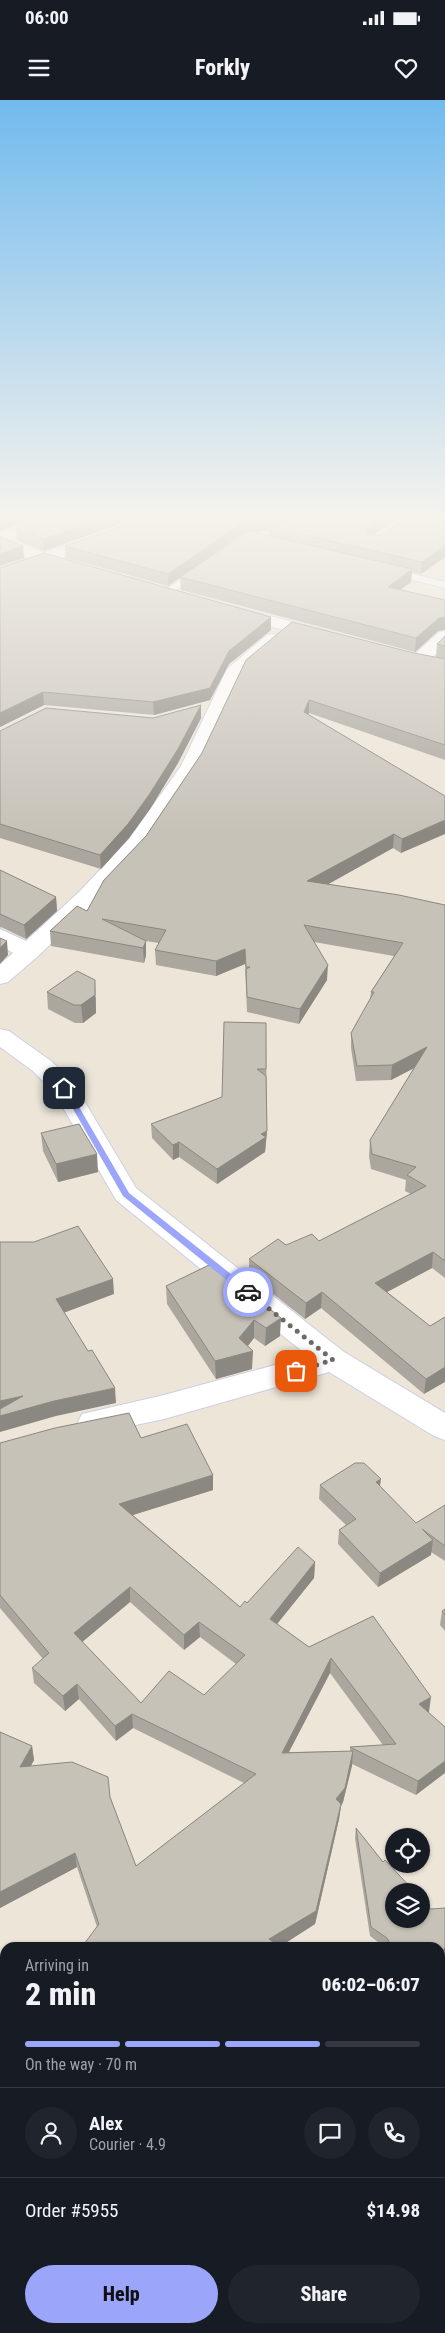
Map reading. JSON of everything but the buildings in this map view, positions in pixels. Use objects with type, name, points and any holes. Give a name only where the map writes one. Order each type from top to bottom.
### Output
[{"type":"street","points":[[282,624],[334,638]]},
{"type":"street","points":[[0,977],[88,896],[137,844],[191,766],[208,709],[236,669],[288,626]]},
{"type":"street","points":[[400,655],[428,662],[445,636]]},
{"type":"street","points":[[0,936],[29,952]]},
{"type":"street","points":[[0,1036],[42,1066],[64,1088],[126,1194],[333,1360],[445,1428]]},
{"type":"street","points":[[65,1428],[164,1407],[333,1360]]},
{"type":"way so far","points":[[248,1292],[333,1360],[296,1371]]},
{"type":"route","points":[[64,1088],[126,1194],[248,1292]]}]
